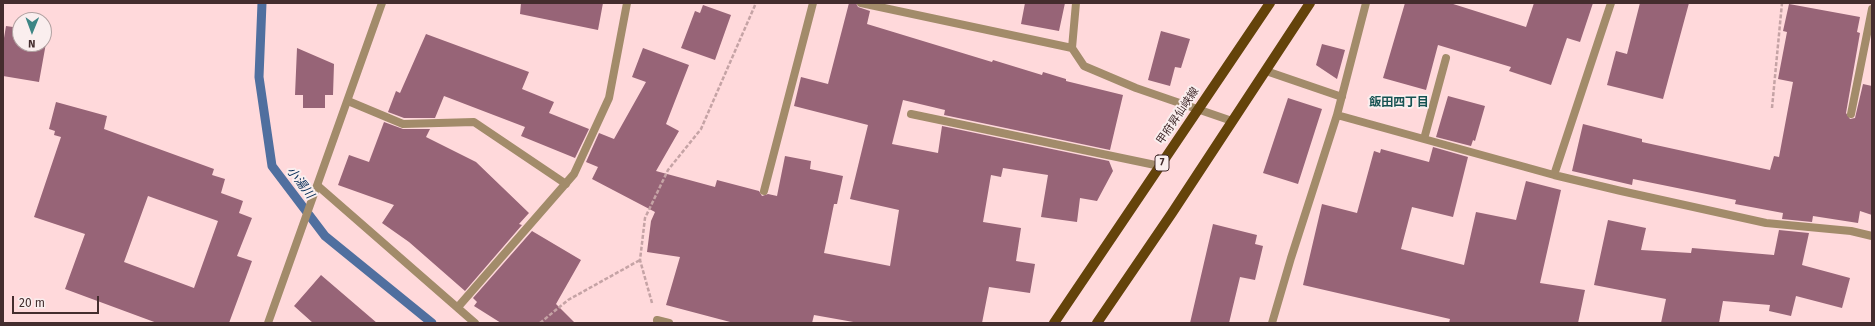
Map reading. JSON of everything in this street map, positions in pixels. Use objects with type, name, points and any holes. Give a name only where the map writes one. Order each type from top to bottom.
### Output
[{"type":"main road","name":"甲府昇仙峡線","points":[[1054,323],[1270,3]]},
{"type":"main road","points":[[1097,323],[1310,3]]},
{"type":"street","points":[[268,323],[382,3]]},
{"type":"street","points":[[458,307],[574,174],[609,98],[627,3]]},
{"type":"street","points":[[764,191],[813,3]]},
{"type":"street","points":[[861,3],[1072,48]]},
{"type":"street","points":[[1076,3],[1072,48],[1084,66],[1136,88],[1232,121]]},
{"type":"street","points":[[1272,323],[1291,258],[1337,115],[1366,3]]},
{"type":"street","points":[[1554,175],[1611,3]]},
{"type":"street","points":[[1851,114],[1872,9]]},
{"type":"street","points":[[1424,139],[1446,58]]},
{"type":"street","points":[[1266,70],[1342,97]]},
{"type":"street","points":[[348,101],[403,124],[474,122],[566,184]]},
{"type":"street","points":[[911,114],[1160,166]]},
{"type":"street","points":[[1337,115],[1554,175],[1766,223],[1852,231],[1872,236]]},
{"type":"street","points":[[316,189],[458,307],[475,323]]},
{"type":"street","points":[[657,320],[669,323]]},
{"type":"path","points":[[657,320],[640,260],[645,218],[668,170],[701,129],[756,3]]},
{"type":"path","points":[[1772,108],[1782,3]]},
{"type":"path","points":[[540,323],[568,300],[640,260]]},
{"type":"building","points":[[521,3],[603,3],[598,30],[520,14]]},
{"type":"building","points":[[849,3],[856,3],[858,7],[870,11],[867,24],[992,62],[993,60],[1042,75],[1043,72],[1066,79],[1066,81],[1123,95],[1110,150],[944,115],[945,110],[903,100],[892,144],[938,153],[942,126],[1109,161],[1113,171],[1097,201],[1080,198],[1077,222],[1041,217],[1048,175],[1003,168],[1001,177],[991,175],[983,222],[1021,228],[1016,261],[1035,264],[1030,293],[989,287],[982,323],[859,323],[814,315],[812,323],[734,323],[666,305],[680,257],[647,252],[651,221],[655,212],[592,179],[598,167],[586,162],[599,133],[614,139],[646,82],[632,77],[643,48],[689,65],[666,124],[679,131],[656,171],[715,187],[717,180],[759,191],[762,196],[768,194],[777,196],[785,156],[811,161],[810,169],[843,176],[837,204],[834,204],[824,253],[890,266],[899,210],[850,199],[868,125],[794,106],[801,77],[828,84]]},
{"type":"building","points":[[1025,3],[1065,3],[1059,31],[1021,24]]},
{"type":"building","points":[[1405,3],[1450,3],[1526,27],[1534,3],[1593,3],[1580,42],[1567,38],[1551,85],[1509,71],[1511,67],[1438,45],[1426,90],[1383,78]]},
{"type":"building","points":[[1640,3],[1689,3],[1663,99],[1607,85],[1616,51],[1627,54]]},
{"type":"building","points":[[1789,4],[1860,17],[1857,32],[1860,33],[1846,113],[1850,119],[1855,118],[1863,84],[1872,86],[1872,215],[1860,211],[1858,223],[1813,216],[1812,222],[1782,219],[1783,213],[1735,204],[1736,200],[1633,179],[1632,185],[1572,171],[1583,124],[1642,139],[1642,142],[1770,170],[1774,156],[1779,157],[1793,82],[1778,79],[1787,32],[1783,31]]},
{"type":"building","points":[[703,5],[731,15],[715,60],[681,48],[695,11],[700,13]]},
{"type":"building","points":[[6,26],[12,27],[12,52],[44,52],[39,82],[3,76],[3,44]]},
{"type":"building","points":[[1161,31],[1190,39],[1181,68],[1175,67],[1170,86],[1148,80]]},
{"type":"building","points":[[426,34],[529,72],[522,89],[554,102],[549,113],[589,129],[575,158],[521,136],[525,127],[444,96],[435,118],[404,118],[388,112],[396,91],[400,93]]},
{"type":"building","points":[[1322,44],[1345,50],[1337,79],[1316,65]]},
{"type":"building","points":[[297,48],[334,64],[333,95],[325,95],[325,108],[303,108],[303,95],[295,95]]},
{"type":"building","points":[[1448,96],[1485,106],[1475,141],[1473,140],[1471,146],[1436,137]]},
{"type":"building","points":[[1288,98],[1322,109],[1298,184],[1263,173]]},
{"type":"building","points":[[56,102],[107,116],[104,129],[214,169],[212,175],[225,179],[221,193],[243,201],[239,213],[252,218],[237,256],[252,261],[229,323],[157,323],[65,289],[85,234],[34,217],[61,137],[54,135],[55,131],[49,129]],"holes":[[[148,196],[218,221],[194,288],[124,262]]]},
{"type":"building","points":[[384,122],[403,129],[430,129],[426,137],[476,162],[529,213],[519,224],[522,225],[465,291],[409,242],[382,223],[394,205],[338,185],[349,155],[369,162]]},
{"type":"building","points":[[1433,147],[1468,157],[1453,217],[1412,207],[1401,249],[1464,265],[1476,212],[1516,220],[1526,181],[1561,190],[1540,283],[1585,290],[1578,323],[1449,323],[1450,319],[1303,285],[1322,204],[1357,213],[1374,151],[1380,153],[1381,149],[1429,162]]},
{"type":"building","points":[[1608,220],[1646,228],[1641,250],[1691,253],[1692,248],[1774,255],[1779,230],[1809,233],[1802,265],[1850,278],[1842,308],[1796,296],[1791,316],[1769,311],[1770,305],[1723,301],[1719,323],[1661,323],[1666,299],[1594,285]]},
{"type":"building","points":[[1213,224],[1257,235],[1255,244],[1263,246],[1255,280],[1240,277],[1229,323],[1190,323]]},
{"type":"building","points":[[532,231],[581,260],[556,304],[575,323],[501,323],[474,306],[477,302],[473,298]]},
{"type":"building","points":[[321,275],[377,323],[313,323],[294,306]]},
{"type":"waterway","name":"小湯川","points":[[262,3],[259,77],[272,166],[325,236],[432,323]]},
{"type":"district","name":"飯田四丁目","points":[[1399,103]]}]
